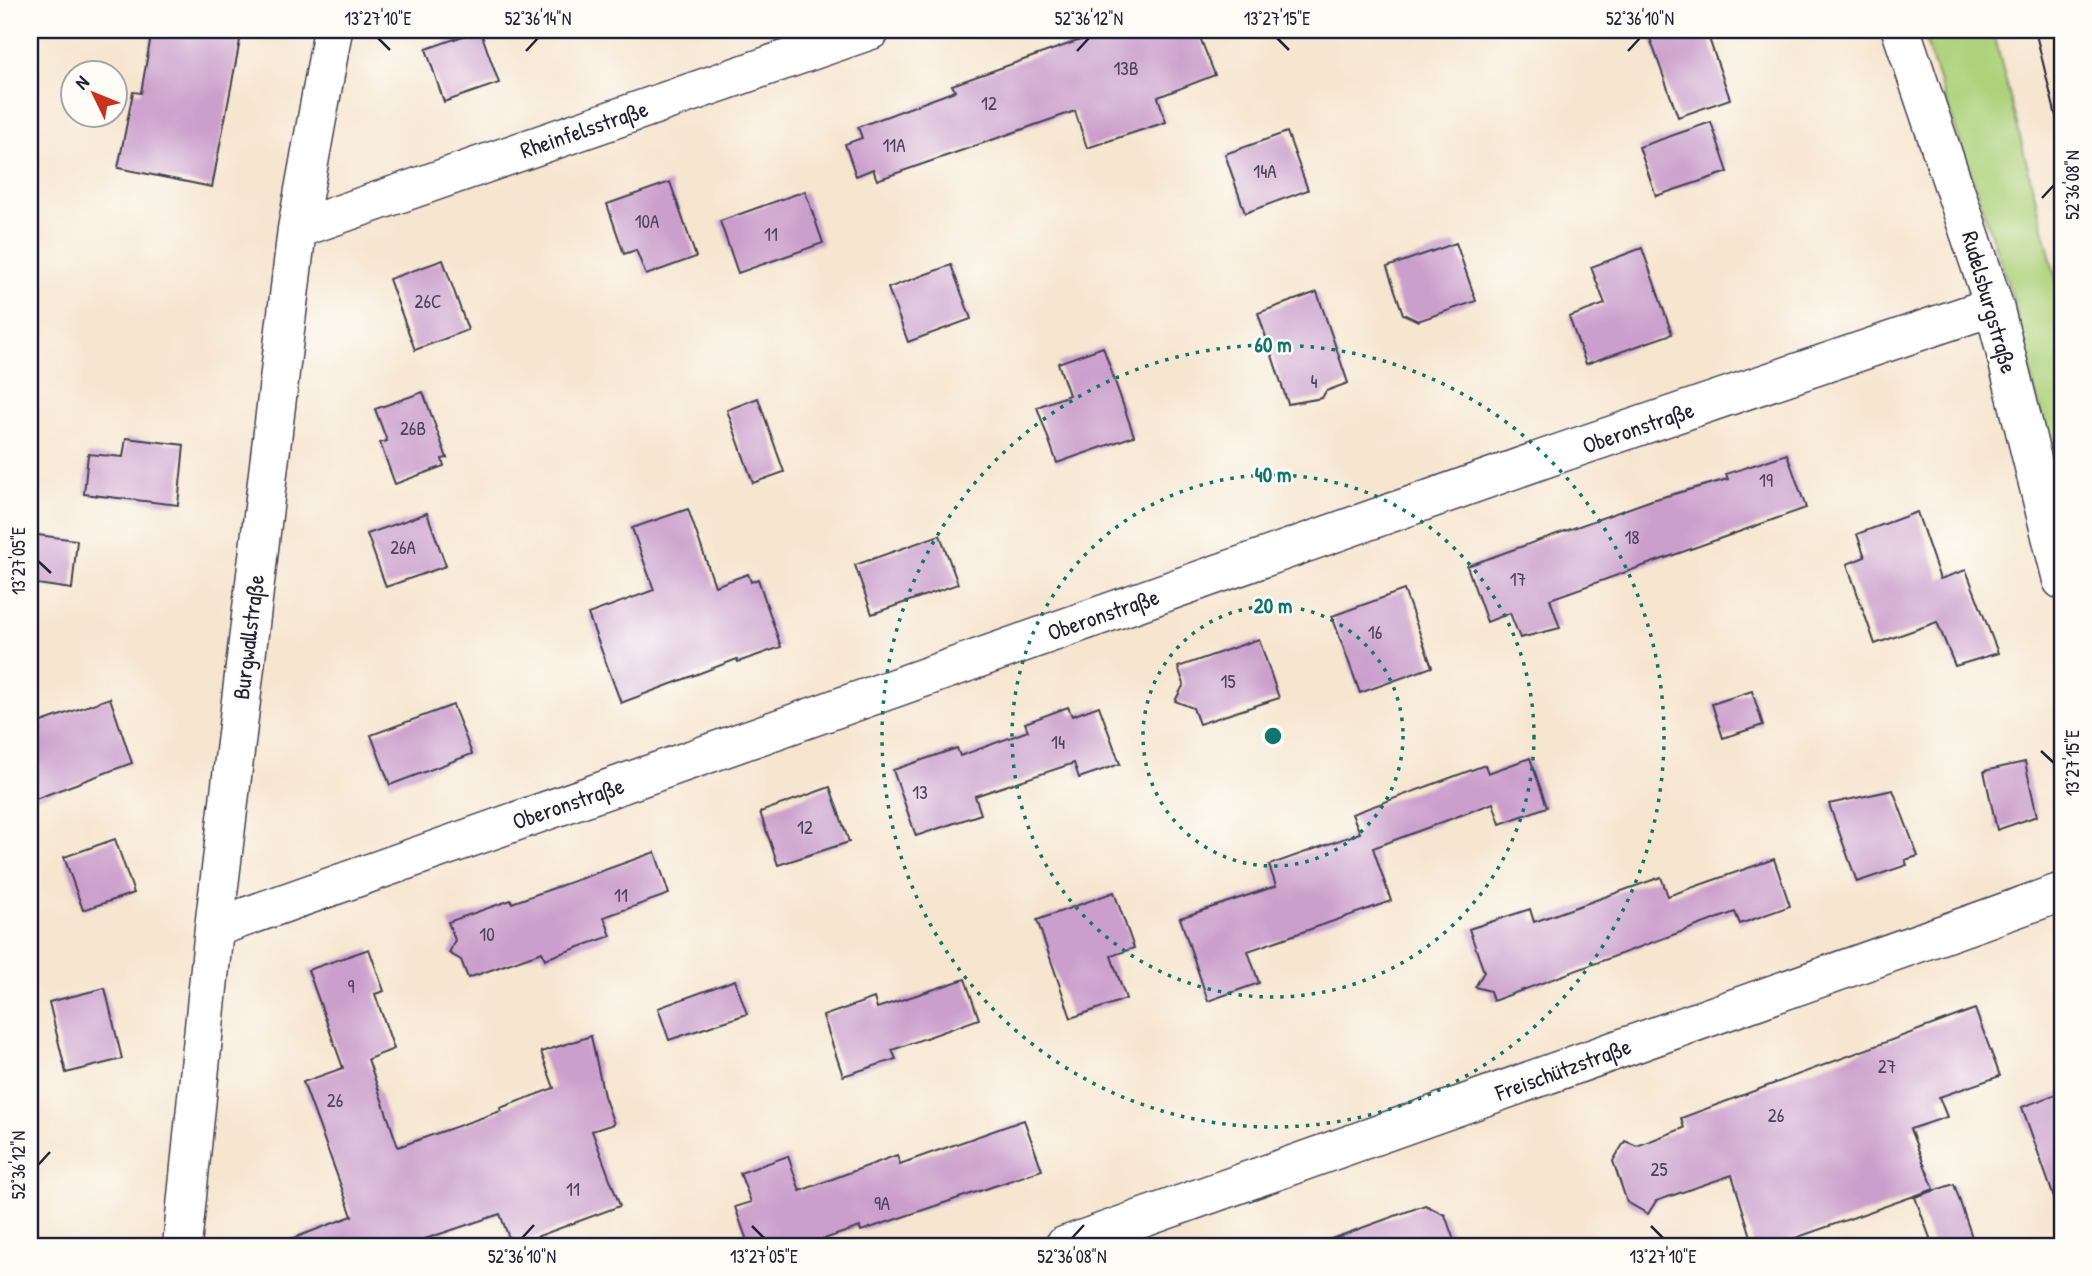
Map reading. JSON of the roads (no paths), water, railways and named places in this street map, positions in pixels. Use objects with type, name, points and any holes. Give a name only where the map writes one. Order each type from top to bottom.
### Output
[{"type":"street","name":"Burgwallstraße","points":[[182,1246],[214,928],[297,229],[333,30]]},
{"type":"street","name":"Rheinfelsstraße","points":[[297,229],[871,30]]},
{"type":"street","name":"Rudelsburgstraße","points":[[1901,30],[1994,306],[2062,580]]},
{"type":"street","name":"Oberonstraße","points":[[214,928],[1566,451],[1994,306]]},
{"type":"street","name":"Freischützstraße","points":[[1064,1246],[2062,892]]},
{"type":"tram line","points":[[2035,30],[2062,141]]}]
